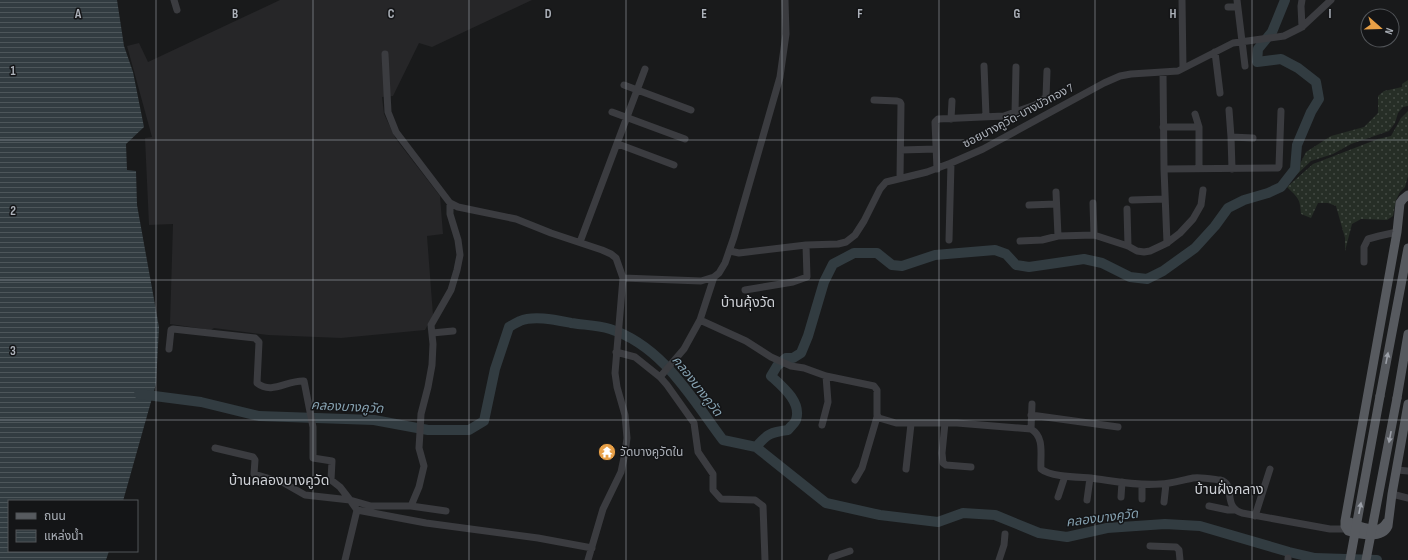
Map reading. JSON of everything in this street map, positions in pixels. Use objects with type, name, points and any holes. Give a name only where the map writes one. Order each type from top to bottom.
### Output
[{"type":"main road","points":[[1408,195],[1400,203],[1398,232],[1345,521],[1347,529],[1350,532],[1379,535],[1386,531],[1390,515],[1396,470],[1405,444],[1408,404]]},
{"type":"main road","points":[[1400,213],[1403,204],[1408,203]]},
{"type":"main road","points":[[1350,560],[1408,248]]},
{"type":"main road","points":[[1366,560],[1408,334]]},
{"type":"main road","points":[[1347,513],[1349,521],[1353,525],[1378,529],[1385,525],[1390,515]]},
{"type":"street","points":[[174,0],[177,10]]},
{"type":"street","points":[[623,278],[692,282],[708,280],[719,273],[726,263],[780,77],[786,34],[785,0]]},
{"type":"street","points":[[1182,0],[1183,68]]},
{"type":"street","points":[[1302,0],[1300,6],[1302,27]]},
{"type":"street","name":"ซอยบางคูวัด-บางบัวทอง 7","points":[[730,251],[739,253],[806,244],[838,244],[846,242],[855,235],[864,222],[880,189],[886,182],[937,169],[983,149],[1041,116],[1120,76],[1178,71],[1233,43],[1284,36],[1302,27],[1331,0]]},
{"type":"street","points":[[1228,7],[1237,3],[1245,66]]},
{"type":"street","points":[[1215,52],[1220,93]]},
{"type":"street","points":[[385,54],[388,112],[390,120],[396,132],[450,203],[458,207],[511,218],[580,242],[611,254],[616,258],[623,278],[615,373],[617,387],[625,415],[625,453],[621,472],[603,509],[588,560]]},
{"type":"street","points":[[984,66],[986,116]]},
{"type":"street","points":[[1015,112],[1016,67]]},
{"type":"street","points":[[580,242],[628,118],[645,69]]},
{"type":"street","points":[[937,169],[935,122],[938,119],[1004,116],[1035,105],[1046,97],[1047,71]]},
{"type":"street","points":[[1163,72],[1163,127],[1167,243]]},
{"type":"street","points":[[624,85],[691,110]]},
{"type":"street","points":[[874,100],[900,102],[901,104],[900,178]]},
{"type":"street","points":[[951,119],[952,101]]},
{"type":"street","points":[[1035,105],[1041,116]]},
{"type":"street","points":[[1229,110],[1232,169]]},
{"type":"street","points":[[1164,169],[1278,168],[1281,111]]},
{"type":"street","points":[[612,112],[685,139]]},
{"type":"street","points":[[1195,114],[1199,128],[1199,168]]},
{"type":"street","points":[[1163,127],[1199,128]]},
{"type":"street","points":[[1231,137],[1253,138]]},
{"type":"street","points":[[618,144],[674,165]]},
{"type":"street","points":[[901,150],[936,149]]},
{"type":"street","points":[[949,240],[951,163]]},
{"type":"street","points":[[1020,241],[1042,240],[1058,236],[1094,235],[1144,252],[1150,251],[1167,243],[1180,233],[1199,211],[1203,190]]},
{"type":"street","points":[[1056,192],[1058,236]]},
{"type":"street","points":[[1132,200],[1165,199]]},
{"type":"street","points":[[411,506],[419,487],[424,466],[419,448],[421,420],[432,365],[431,325],[451,290],[460,255],[458,240],[450,214],[450,203]]},
{"type":"street","points":[[1093,203],[1094,235]]},
{"type":"street","points":[[1029,205],[1056,204]]},
{"type":"street","points":[[1128,209],[1128,246]]},
{"type":"street","points":[[1364,262],[1364,247],[1368,239],[1398,232]]},
{"type":"street","points":[[744,290],[764,288],[793,282],[807,277],[806,244]]},
{"type":"street","points":[[661,375],[684,349],[700,320],[714,277]]},
{"type":"street","points":[[700,320],[746,341],[771,357],[788,364],[826,376],[874,386],[877,390],[877,417],[862,468],[855,480]]},
{"type":"street","points":[[169,349],[170,332],[173,329],[252,336],[259,342],[257,383],[269,389],[298,381],[304,381],[311,409],[313,427],[313,458],[332,461],[331,480],[340,488],[357,510],[426,523],[538,538],[592,548]]},
{"type":"street","points":[[432,333],[453,331]]},
{"type":"street","points":[[616,352],[635,358],[661,375],[694,424],[698,452],[713,474],[713,490],[721,499],[755,500],[763,506],[765,560]]},
{"type":"street","points":[[822,425],[828,402],[826,376]]},
{"type":"street","points":[[1031,429],[1032,404]]},
{"type":"street","points":[[1031,415],[1118,427]]},
{"type":"street","points":[[877,417],[896,423],[945,423],[1031,429],[1035,431],[1040,438],[1041,469],[1048,473],[1142,485],[1166,484],[1199,478],[1224,482],[1228,486],[1232,505],[1236,510],[1242,513],[1330,529],[1347,529]]},
{"type":"street","points":[[945,423],[942,453],[943,463],[946,465],[971,467]]},
{"type":"street","points":[[906,469],[911,424]]},
{"type":"street","points":[[214,448],[253,457],[255,460],[254,474],[291,486],[301,494],[350,500],[371,506],[411,506],[446,511]]},
{"type":"street","points":[[1255,516],[1270,469]]},
{"type":"street","points":[[1396,470],[1408,471]]},
{"type":"street","points":[[1058,497],[1065,476]]},
{"type":"street","points":[[1087,500],[1090,478]]},
{"type":"street","points":[[1121,497],[1122,482]]},
{"type":"street","points":[[1164,502],[1166,484]]},
{"type":"street","points":[[1142,485],[1142,499]]},
{"type":"street","points":[[1392,494],[1408,498]]},
{"type":"street","points":[[1209,506],[1236,510]]},
{"type":"street","points":[[345,560],[357,510]]},
{"type":"street","points":[[999,560],[1004,545],[1005,534]]},
{"type":"street","points":[[1150,546],[1176,547],[1180,550],[1180,560]]},
{"type":"street","points":[[831,560],[832,557],[850,551]]},
{"type":"shaded area","points":[[280,0],[532,0],[432,47],[419,43],[393,96],[382,97],[384,114],[396,139],[440,196],[443,234],[427,236],[433,315],[425,330],[341,338],[268,335],[214,328],[211,330],[170,324],[173,224],[149,225],[145,138],[152,137],[127,46],[139,43],[148,62]]},
{"type":"shaded area","points":[[1408,80],[1408,106],[1403,107],[1398,113],[1395,123],[1389,131],[1351,144],[1333,154],[1311,161],[1286,185],[1306,152],[1331,136],[1364,127],[1378,113],[1378,96],[1384,91],[1402,87],[1402,84]]},
{"type":"shaded area","points":[[1408,111],[1408,176],[1405,187],[1400,192],[1396,200],[1393,216],[1387,220],[1361,219],[1352,224],[1345,251],[1345,238],[1336,206],[1328,203],[1318,203],[1311,218],[1301,214],[1298,199],[1287,187],[1313,164],[1378,139],[1391,136],[1401,118]]},
{"type":"water","points":[[0,0],[117,0],[124,46],[133,72],[144,127],[126,144],[127,170],[136,171],[137,205],[159,327],[156,384],[123,500],[8,500],[8,552],[109,552],[106,560],[0,560]]},
{"type":"waterway","points":[[756,447],[770,434],[788,430],[795,421],[797,413],[794,401],[771,376],[777,366],[786,358],[793,358],[801,353],[808,336],[824,282],[833,264],[854,253],[877,253],[892,265],[902,266],[935,255],[995,250],[1006,254],[1016,265],[1029,267],[1084,259],[1102,263],[1130,277],[1147,279],[1163,271],[1195,248],[1215,226],[1228,208],[1244,200],[1268,193],[1281,187],[1295,169],[1297,145],[1311,112],[1319,99],[1316,82],[1298,68],[1281,59],[1257,62],[1258,49],[1272,32],[1285,0]]},
{"type":"waterway","name":"คลองบางคูวัด","points":[[139,394],[201,402],[259,416],[374,420],[428,430],[469,430],[484,421],[495,369],[509,327],[526,319],[552,319],[610,329],[629,337],[646,348],[661,361],[688,391],[723,440],[756,447],[826,503],[880,515],[938,522],[963,513],[995,515],[1039,533],[1067,537],[1107,528],[1165,524],[1200,526],[1315,558],[1377,560]]},
{"type":"place","name":"วัดบางคูวัดใน","points":[[607,452]]},
{"type":"district","name":"บ้านคุ้งวัด","points":[[748,302]]},
{"type":"district","name":"บ้านคลองบางคูวัด","points":[[279,480]]},
{"type":"district","name":"บ้านฝั่งกลาง","points":[[1229,489]]}]
